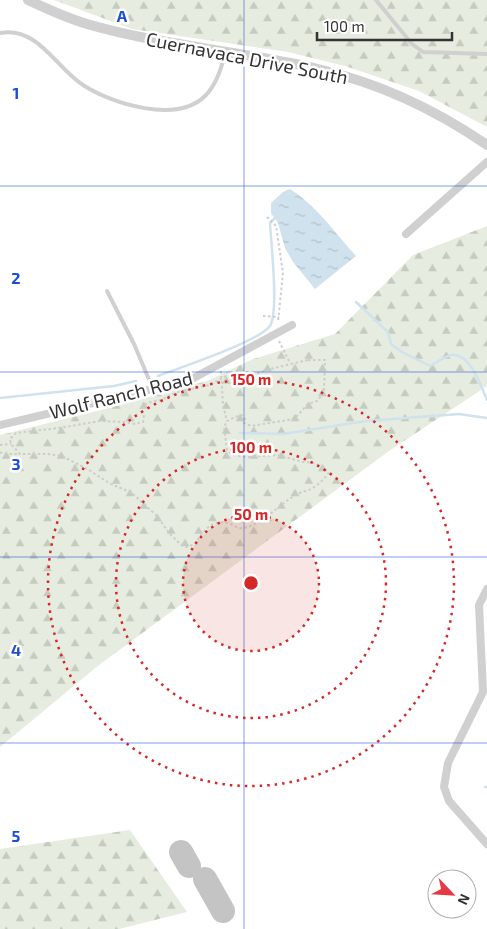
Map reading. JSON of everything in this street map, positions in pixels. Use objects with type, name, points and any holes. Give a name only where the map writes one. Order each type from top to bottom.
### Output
[{"type":"street","name":"Cuernavaca Drive South","points":[[28,0],[85,24],[122,33],[318,69],[370,84],[413,101],[487,145]]},
{"type":"street","points":[[406,234],[487,162]]},
{"type":"street","name":"Wolf Ranch Road","points":[[0,425],[190,380],[292,325]]},
{"type":"street","points":[[487,590],[479,605],[483,692],[448,763],[444,787],[449,801],[487,844]]},
{"type":"lane","points":[[376,0],[412,44],[423,52],[487,54]]},
{"type":"lane","points":[[0,33],[14,33],[31,38],[46,50],[70,76],[82,85],[109,99],[147,108],[178,108],[199,101],[216,81],[226,52]]},
{"type":"lane","points":[[107,291],[134,344],[153,389]]},
{"type":"path","points":[[267,217],[276,226],[283,273],[279,317],[275,334],[290,364]]},
{"type":"path","points":[[263,316],[279,317]]},
{"type":"path","points":[[20,454],[11,444],[10,439],[16,433],[100,421],[135,424],[143,422],[144,415],[141,409],[147,403],[161,400],[177,392],[210,386],[226,376],[240,380],[266,370],[290,364],[308,360],[325,360],[324,393],[317,401],[308,404],[294,419],[251,426],[244,423],[245,419],[242,416],[227,421]]},
{"type":"path","points":[[0,452],[3,454],[48,454],[62,456],[89,470],[110,484],[132,493],[157,516],[169,533],[180,544],[187,547],[195,544],[202,532],[211,525],[229,523],[243,528],[259,522],[285,502],[303,491],[309,491],[326,477],[329,472],[315,463],[278,456],[246,457],[233,455],[227,450],[224,427],[227,421],[223,405],[221,364]]},
{"type":"path","points":[[0,444],[11,444]]},
{"type":"green space","points":[[54,0],[487,0],[487,127],[419,91],[345,66],[288,52],[132,29]]},
{"type":"green space","points":[[487,226],[487,386],[389,451],[99,665],[0,747],[0,435],[207,381],[253,359],[335,334],[413,255]]},
{"type":"green space","points":[[130,830],[187,912],[119,929],[0,929],[0,849]]},
{"type":"water","points":[[290,189],[317,211],[356,256],[315,289],[293,262],[285,248],[278,223],[271,213],[271,203],[283,192]]},
{"type":"waterway","points":[[158,376],[235,347],[263,332],[270,326],[274,307],[270,223],[276,217]]},
{"type":"waterway","points":[[356,302],[388,332],[391,344],[402,352],[430,366],[451,355],[458,355],[464,359],[474,371],[487,400]]},
{"type":"waterway","points":[[0,398],[114,386],[136,381]]},
{"type":"waterway","points":[[240,433],[283,434],[366,421],[459,414],[487,418]]},
{"type":"taxiway","points":[[181,852],[189,866]]},
{"type":"taxiway","points":[[205,879],[223,911]]}]
